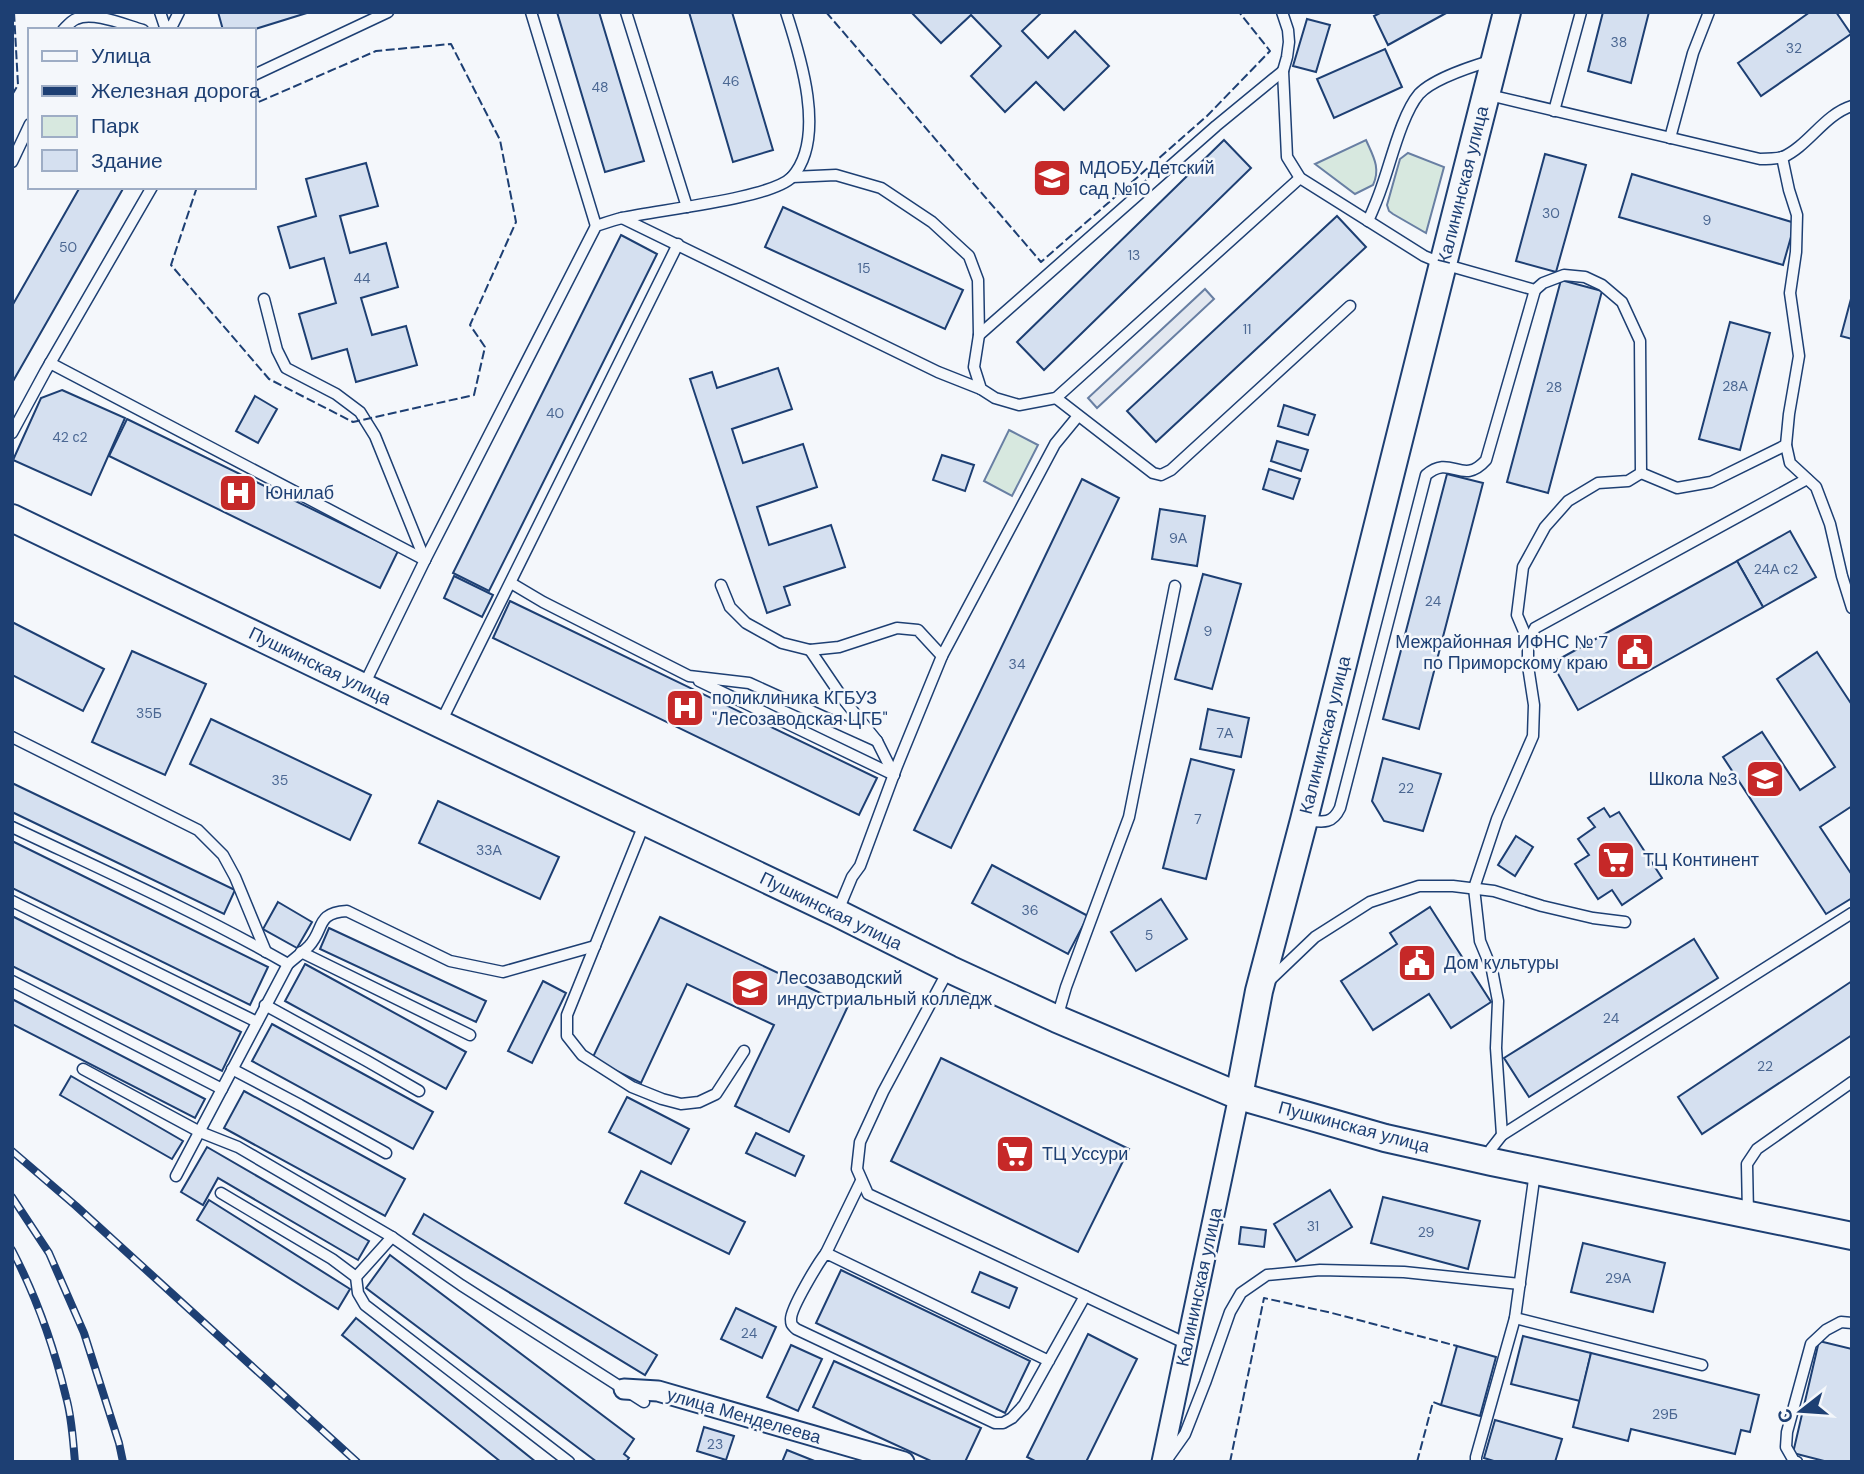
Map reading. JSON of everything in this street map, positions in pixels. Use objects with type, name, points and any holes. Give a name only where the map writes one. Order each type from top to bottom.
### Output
[{"type":"main road","name":"Калининская улица","points":[[1239,1096],[1259,991],[1507,12]]},
{"type":"main road","name":"Пушкинская улица","points":[[12,518],[950,969],[1057,1019],[1239,1096],[1385,1138],[1852,1236]]},
{"type":"street","name":"Калининская улица","points":[[1164,1462],[1239,1096]]},
{"type":"street","name":"улица Менделеева","points":[[624,1389],[658,1391],[904,1462]]},
{"type":"lane","points":[[168,28],[179,12]]},
{"type":"lane","points":[[256,74],[388,12]]},
{"type":"lane","points":[[363,687],[596,226],[531,12]]},
{"type":"lane","points":[[626,12],[687,207]]},
{"type":"lane","points":[[596,226],[622,218],[775,188],[792,177],[802,158],[809,134],[802,63],[786,12]]},
{"type":"lane","points":[[1282,12],[1289,41],[1283,71],[1287,157],[1300,178],[1424,256],[1535,290]]},
{"type":"lane","points":[[1554,111],[1581,12]]},
{"type":"lane","points":[[1670,138],[1693,53],[1709,12]]},
{"type":"lane","points":[[74,16],[98,17],[136,28]]},
{"type":"lane","points":[[1368,222],[1404,122],[1418,95],[1430,86],[1471,66],[1495,60]]},
{"type":"lane","points":[[979,335],[1216,126],[1283,71]]},
{"type":"lane","points":[[1486,94],[1760,159],[1782,157],[1841,109],[1852,106]]},
{"type":"lane","points":[[12,162],[28,128]]},
{"type":"lane","points":[[1782,157],[1797,215],[1796,252],[1790,293],[1799,356],[1788,414],[1786,445],[1790,463],[1816,487],[1830,524],[1852,608]]},
{"type":"lane","points":[[792,177],[836,175],[881,188],[932,222],[969,256],[978,280],[979,335],[974,367],[981,388]]},
{"type":"lane","points":[[622,218],[938,372],[981,388],[995,398],[1019,405],[1056,398],[1300,178]]},
{"type":"lane","points":[[12,433],[151,189]]},
{"type":"lane","points":[[440,724],[678,244]]},
{"type":"lane","points":[[1304,820],[1331,820],[1336,817],[1340,808],[1426,475],[1444,466],[1465,472],[1479,468],[1486,460],[1535,290],[1543,283],[1564,275],[1585,277],[1602,285],[1622,302],[1640,341],[1641,473]]},
{"type":"lane","points":[[264,299],[277,350],[286,368],[336,394],[360,412],[366,420],[425,560]]},
{"type":"lane","points":[[1056,398],[1153,473],[1161,474],[1171,470],[1350,306]]},
{"type":"lane","points":[[50,363],[425,560]]},
{"type":"lane","points":[[837,914],[852,877],[860,866],[942,656],[1055,444],[1078,416]]},
{"type":"lane","points":[[1641,473],[1677,488],[1711,482],[1786,445]]},
{"type":"lane","points":[[1502,1135],[1496,1048],[1498,1001],[1492,970],[1480,941],[1474,888],[1497,819],[1533,736],[1534,705],[1528,666],[1528,640],[1517,615],[1523,567],[1545,527],[1568,501],[1598,483],[1628,481],[1641,473]]},
{"type":"lane","points":[[1528,640],[1535,628],[1807,479]]},
{"type":"lane","points":[[510,583],[689,676],[894,775]]},
{"type":"lane","points":[[721,585],[730,607],[746,623],[782,643],[810,650],[839,647],[897,628],[918,630],[942,656]]},
{"type":"lane","points":[[1057,1019],[1066,987],[1129,817],[1175,586]]},
{"type":"lane","points":[[810,650],[844,701],[877,741],[894,775]]},
{"type":"lane","points":[[689,676],[749,683],[877,741]]},
{"type":"lane","points":[[12,737],[198,830],[223,855],[266,952]]},
{"type":"lane","points":[[645,822],[567,1015],[567,1036],[582,1055],[632,1087],[681,1104],[699,1102],[716,1094],[744,1051]]},
{"type":"lane","points":[[12,827],[190,912],[288,964]]},
{"type":"lane","points":[[1259,991],[1315,937],[1370,902],[1419,887],[1453,886],[1494,891],[1593,918],[1625,922]]},
{"type":"lane","points":[[12,901],[257,1022]]},
{"type":"lane","points":[[176,1176],[288,964],[310,945],[322,921],[335,911],[347,911],[450,961],[503,972],[595,946]]},
{"type":"lane","points":[[1492,1162],[1491,1150],[1502,1135],[1852,913]]},
{"type":"lane","points":[[301,952],[470,1035]]},
{"type":"lane","points":[[950,969],[883,1092],[860,1142],[856,1169],[868,1194],[1187,1344]]},
{"type":"lane","points":[[12,981],[222,1089]]},
{"type":"lane","points":[[265,1005],[419,1091]]},
{"type":"lane","points":[[83,1069],[200,1132],[237,1147],[392,1237],[644,1402]]},
{"type":"lane","points":[[232,1069],[386,1153]]},
{"type":"lane","points":[[1748,1214],[1747,1164],[1757,1149],[1852,1082]]},
{"type":"lane","points":[[1476,1462],[1515,1318],[1535,1171]]},
{"type":"lane","points":[[861,1181],[791,1317],[791,1324],[796,1329],[995,1423],[1003,1423],[1018,1412],[1085,1296]]},
{"type":"lane","points":[[221,1193],[332,1259],[356,1277],[358,1293],[365,1305],[569,1462]]},
{"type":"lane","points":[[356,1277],[392,1237]]},
{"type":"lane","points":[[826,1253],[1049,1361]]},
{"type":"lane","points":[[1164,1462],[1185,1434],[1230,1312],[1241,1293],[1267,1275],[1320,1270],[1404,1272],[1520,1284]]},
{"type":"lane","points":[[1515,1318],[1702,1365]]},
{"type":"lane","points":[[1797,1462],[1786,1447],[1787,1433],[1811,1344],[1826,1330],[1841,1322],[1852,1322]]},
{"type":"green space","points":[[1366,140],[1375,162],[1375,179],[1373,185],[1355,194],[1315,164]]},
{"type":"green space","points":[[1408,153],[1444,167],[1426,233],[1393,214],[1387,205],[1400,159]]},
{"type":"green space","points":[[1009,430],[1038,445],[1012,496],[984,481]]},
{"type":"shaded area","points":[[1205,289],[1214,299],[1097,408],[1088,398]]},
{"type":"building","points":[[218,12],[310,12],[256,29],[222,28]]},
{"type":"building","points":[[557,12],[599,12],[644,161],[605,172]]},
{"type":"building","points":[[689,12],[732,12],[773,150],[733,162]]},
{"type":"building","points":[[911,12],[1042,12],[1022,31],[1048,58],[1075,31],[1109,66],[1064,110],[1036,82],[1005,112],[971,76],[1001,46],[971,15],[941,43]]},
{"type":"building","points":[[1382,12],[1448,12],[1388,45],[1374,16]]},
{"type":"building","points":[[1603,12],[1649,12],[1631,83],[1588,71]]},
{"type":"building","points":[[1810,12],[1836,12],[1851,34],[1761,96],[1738,63]]},
{"type":"building","points":[[1307,19],[1330,25],[1316,72],[1293,66]]},
{"type":"building","points":[[1385,49],[1402,87],[1334,118],[1317,79]]},
{"type":"building","points":[[1224,140],[1251,168],[1044,370],[1017,342]]},
{"type":"building","points":[[1545,154],[1586,165],[1556,272],[1516,261]]},
{"type":"building","points":[[366,163],[378,206],[340,216],[350,253],[386,243],[398,287],[361,298],[372,335],[406,326],[417,365],[356,382],[347,349],[312,359],[299,314],[336,303],[324,258],[290,268],[278,227],[316,216],[306,179]]},
{"type":"building","points":[[1632,174],[1795,223],[1783,265],[1619,217]]},
{"type":"building","points":[[79,189],[123,189],[12,383],[12,306]]},
{"type":"building","points":[[783,207],[963,290],[945,329],[765,247]]},
{"type":"building","points":[[1337,216],[1366,247],[1156,442],[1127,411]]},
{"type":"building","points":[[621,235],[657,254],[489,591],[453,573]]},
{"type":"building","points":[[1561,280],[1602,291],[1548,493],[1507,482]]},
{"type":"building","points":[[1852,295],[1852,339],[1841,336]]},
{"type":"building","points":[[1730,322],[1770,333],[1740,450],[1699,439]]},
{"type":"building","points":[[778,368],[792,409],[732,429],[743,463],[803,444],[817,487],[757,507],[769,545],[831,525],[845,567],[784,587],[790,605],[767,613],[690,379],[712,372],[717,388]]},
{"type":"building","points":[[62,390],[125,418],[91,495],[13,460],[41,398]]},
{"type":"building","points":[[255,396],[277,409],[258,443],[236,431]]},
{"type":"building","points":[[1284,405],[1315,415],[1308,435],[1278,426]]},
{"type":"building","points":[[127,419],[398,551],[380,588],[109,456]]},
{"type":"building","points":[[1277,441],[1308,450],[1301,471],[1271,461]]},
{"type":"building","points":[[942,455],[974,465],[965,491],[933,480]]},
{"type":"building","points":[[1269,469],[1300,479],[1293,499],[1263,489]]},
{"type":"building","points":[[1447,474],[1483,483],[1419,729],[1383,719]]},
{"type":"building","points":[[1082,479],[1119,498],[951,848],[914,830]]},
{"type":"building","points":[[1160,509],[1205,516],[1197,566],[1152,559]]},
{"type":"building","points":[[1790,531],[1816,577],[1763,607],[1737,561]]},
{"type":"building","points":[[1737,561],[1763,607],[1578,710],[1552,663]]},
{"type":"building","points":[[1203,574],[1241,584],[1212,689],[1175,679]]},
{"type":"building","points":[[454,576],[493,595],[482,617],[444,598]]},
{"type":"building","points":[[510,601],[877,778],[859,815],[493,638]]},
{"type":"building","points":[[12,622],[104,669],[83,711],[12,675]]},
{"type":"building","points":[[132,651],[206,684],[165,775],[92,742]]},
{"type":"building","name":"Школа №3","points":[[1817,652],[1852,705],[1852,806],[1820,827],[1852,875],[1852,898],[1826,914],[1723,757],[1762,732],[1800,790],[1835,767],[1777,679]]},
{"type":"building","points":[[1208,709],[1249,718],[1241,757],[1200,749]]},
{"type":"building","points":[[211,719],[371,795],[350,840],[190,764]]},
{"type":"building","points":[[1383,758],[1441,774],[1423,831],[1384,821],[1372,801]]},
{"type":"building","points":[[1191,759],[1234,770],[1206,879],[1163,868]]},
{"type":"building","points":[[12,783],[235,890],[224,914],[12,812]]},
{"type":"building","points":[[438,801],[559,857],[540,899],[419,843]]},
{"type":"building","name":"ТЦ Континент","points":[[1604,808],[1610,817],[1619,812],[1662,878],[1622,905],[1612,890],[1598,899],[1575,864],[1589,855],[1578,839],[1595,827],[1588,818]]},
{"type":"building","points":[[1516,836],[1533,847],[1515,876],[1498,865]]},
{"type":"building","points":[[12,841],[268,967],[250,1005],[12,888]]},
{"type":"building","points":[[992,865],[1088,916],[1068,954],[972,903]]},
{"type":"building","points":[[1161,899],[1187,939],[1136,971],[1111,932]]},
{"type":"building","points":[[278,902],[312,922],[297,948],[263,929]]},
{"type":"building","name":"Дом культуры","points":[[1430,907],[1491,1002],[1451,1028],[1429,994],[1373,1030],[1341,981],[1397,944],[1390,933]]},
{"type":"building","points":[[12,916],[241,1032],[222,1071],[12,966]]},
{"type":"building","points":[[660,917],[848,1006],[789,1132],[735,1106],[774,1025],[687,984],[641,1083],[592,1059]]},
{"type":"building","points":[[329,928],[486,1001],[476,1022],[320,949]]},
{"type":"building","points":[[1694,939],[1718,978],[1529,1097],[1504,1058]]},
{"type":"building","points":[[305,964],[466,1052],[446,1089],[285,1001]]},
{"type":"building","points":[[543,981],[566,993],[532,1063],[508,1051]]},
{"type":"building","points":[[1852,981],[1852,1035],[1702,1134],[1678,1097]]},
{"type":"building","points":[[12,999],[205,1099],[195,1118],[12,1024]]},
{"type":"building","points":[[272,1024],[433,1112],[413,1149],[252,1061]]},
{"type":"building","points":[[941,1058],[1129,1149],[1078,1252],[891,1161]]},
{"type":"building","points":[[71,1076],[183,1141],[172,1159],[60,1095]]},
{"type":"building","points":[[244,1091],[405,1179],[385,1216],[224,1128]]},
{"type":"building","points":[[627,1097],[689,1129],[671,1164],[609,1132]]},
{"type":"building","points":[[756,1133],[804,1156],[795,1176],[746,1153]]},
{"type":"building","points":[[207,1147],[369,1241],[358,1260],[218,1178],[203,1205],[181,1192]]},
{"type":"building","points":[[641,1171],[745,1222],[729,1254],[625,1203]]},
{"type":"building","points":[[1330,1190],[1352,1227],[1296,1261],[1274,1224]]},
{"type":"building","points":[[1383,1197],[1480,1221],[1468,1269],[1371,1243]]},
{"type":"building","points":[[209,1200],[350,1289],[338,1309],[197,1220]]},
{"type":"building","points":[[424,1214],[657,1355],[645,1375],[413,1234]]},
{"type":"building","points":[[1241,1227],[1266,1230],[1264,1247],[1239,1244]]},
{"type":"building","points":[[1583,1243],[1665,1263],[1653,1312],[1571,1292]]},
{"type":"building","points":[[390,1255],[634,1439],[624,1454],[629,1458],[626,1462],[597,1462],[366,1288]]},
{"type":"building","points":[[841,1270],[1030,1361],[1005,1413],[816,1323]]},
{"type":"building","points":[[980,1272],[1017,1288],[1009,1308],[972,1292]]},
{"type":"building","points":[[736,1308],[776,1327],[762,1358],[721,1339]]},
{"type":"building","points":[[356,1318],[536,1462],[501,1462],[342,1335]]},
{"type":"building","points":[[1088,1334],[1137,1359],[1086,1462],[1037,1462],[1027,1457]]},
{"type":"building","points":[[1523,1336],[1591,1353],[1580,1401],[1511,1384]]},
{"type":"building","points":[[1819,1341],[1852,1349],[1852,1462],[1828,1462],[1793,1453]]},
{"type":"building","points":[[791,1345],[822,1359],[798,1411],[767,1397]]},
{"type":"building","points":[[1457,1346],[1496,1357],[1480,1416],[1441,1405]]},
{"type":"building","points":[[1591,1353],[1759,1395],[1750,1432],[1741,1430],[1735,1454],[1631,1429],[1628,1441],[1573,1427]]},
{"type":"building","points":[[834,1361],[981,1428],[965,1462],[933,1462],[813,1407]]},
{"type":"building","points":[[1495,1420],[1562,1439],[1555,1462],[1497,1462],[1484,1458]]},
{"type":"building","points":[[704,1427],[734,1436],[726,1460],[697,1451]]},
{"type":"building","points":[[787,1450],[817,1462],[782,1462]]},
{"type":"railway","points":[[12,1151],[357,1462]]},
{"type":"railway","points":[[12,1197],[49,1253],[84,1333],[123,1462]]},
{"type":"railway","points":[[12,1250],[44,1322],[56,1359],[70,1413],[75,1462]]},
{"type":"fence","points":[[12,95],[18,85],[14,12]]},
{"type":"fence","points":[[826,12],[1041,262],[1207,116],[1270,51],[1239,12]]},
{"type":"fence","points":[[196,189],[171,265],[269,379],[353,422],[474,395],[485,347],[470,325],[516,222],[500,140],[451,44],[376,51],[256,103]]},
{"type":"fence","points":[[1230,1462],[1264,1298],[1457,1346]]},
{"type":"fence","points":[[1417,1462],[1433,1402],[1441,1405]]},
{"type":"place","name":"МДОБУ Детский сад №10","points":[[1052,178]]},
{"type":"place","name":"Юнилаб","points":[[238,493]]},
{"type":"place","name":"Межрайонная ИФНС № 7 по Приморскому краю","points":[[1635,652]]},
{"type":"place","name":"поликлиника КГБУЗ \"Лесозаводская ЦГБ\"","points":[[685,708]]},
{"type":"place","name":"Школа №3","points":[[1765,779]]},
{"type":"place","name":"ТЦ Континент","points":[[1616,860]]},
{"type":"place","name":"Дом культуры","points":[[1417,963]]},
{"type":"place","name":"Лесозаводский индустриальный колледж","points":[[750,988]]},
{"type":"place","name":"ТЦ Уссури","points":[[1015,1154]]}]
